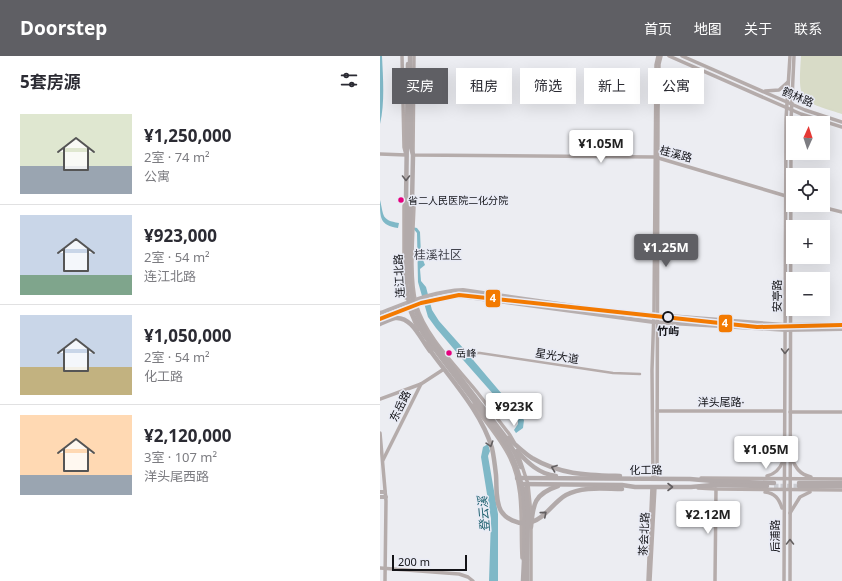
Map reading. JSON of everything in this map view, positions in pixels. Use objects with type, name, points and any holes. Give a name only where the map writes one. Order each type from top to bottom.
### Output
[{"type":"highway","name":"连江北路","points":[[407,56],[409,139],[412,155],[412,202],[409,219],[407,289],[413,315],[424,335],[501,437],[515,462],[522,483],[525,503],[527,581]]},
{"type":"highway","name":"连江北路","points":[[410,56],[409,139],[406,155],[406,201],[409,219],[410,281],[412,297],[416,314],[427,334],[504,435],[518,461],[526,488],[528,513],[526,560],[523,581]]},
{"type":"highway","points":[[380,324],[396,318],[405,320],[410,324],[477,413],[485,429],[492,449],[498,502],[502,513],[507,518],[519,523],[533,522],[571,492],[592,489],[622,489],[635,487]]},
{"type":"highway","points":[[424,335],[432,353]]},
{"type":"highway","points":[[504,435],[531,457],[546,466],[577,474],[636,478]]},
{"type":"highway","points":[[517,451],[532,466],[544,473],[554,476],[580,479]]},
{"type":"highway","name":"化工路","points":[[517,478],[655,478],[774,484],[713,485],[691,487],[519,484]]},
{"type":"highway","points":[[842,483],[799,484],[842,486]]},
{"type":"highway","points":[[531,527],[533,511],[537,500],[545,491],[562,484]]},
{"type":"main road","points":[[399,56],[403,65]]},
{"type":"main road","points":[[380,154],[406,155],[404,147],[402,56]]},
{"type":"main road","points":[[412,155],[414,56]]},
{"type":"main road","points":[[657,157],[656,64],[658,56]]},
{"type":"main road","points":[[655,478],[657,157],[659,64],[661,56]]},
{"type":"main road","name":"鹤林路","points":[[669,56],[807,116]]},
{"type":"main road","name":"鹤林路","points":[[682,56],[811,112],[842,122]]},
{"type":"main road","points":[[790,56],[790,103]]},
{"type":"main road","points":[[790,103],[794,56]]},
{"type":"main road","points":[[761,91],[777,91],[783,88],[789,81]]},
{"type":"main road","name":"安亭路","points":[[786,168],[787,108],[790,103]]},
{"type":"main road","name":"安亭路","points":[[790,103],[791,168]]},
{"type":"main road","name":"鹤林路","points":[[830,124],[842,127]]},
{"type":"main road","name":"桂溪路","points":[[412,155],[657,157],[786,196]]},
{"type":"main road","points":[[406,201],[404,206],[404,274],[408,305],[420,334],[444,368],[498,437],[510,458],[519,484],[523,581]]},
{"type":"main road","points":[[412,202],[414,206],[413,281],[416,302],[431,334],[510,435],[528,484],[531,527],[531,581]]},
{"type":"main road","points":[[830,209],[842,212]]},
{"type":"main road","name":"安亭路","points":[[786,212],[788,325],[791,331],[790,490]]},
{"type":"main road","name":"安亭路","points":[[784,490],[786,330],[788,325],[792,212]]},
{"type":"main road","points":[[380,318],[408,305],[440,293],[466,291],[602,310],[656,315],[788,325],[842,324]]},
{"type":"main road","points":[[416,302],[465,296],[655,322],[791,331],[842,329]]},
{"type":"main road","points":[[380,313],[408,305]]},
{"type":"main road","points":[[655,322],[657,411],[655,478]]},
{"type":"main road","name":"东岳路","points":[[383,461],[421,384],[444,368]]},
{"type":"main road","points":[[380,399],[421,384]]},
{"type":"main road","name":"洋头尾路·","points":[[657,411],[784,412]]},
{"type":"main road","points":[[790,412],[842,412]]},
{"type":"main road","points":[[380,433],[385,494],[385,581]]},
{"type":"main road","points":[[762,478],[770,476],[778,470],[784,454]]},
{"type":"main road","points":[[790,454],[800,473],[818,478]]},
{"type":"main road","points":[[690,479],[842,479]]},
{"type":"main road","name":"茶会北路","points":[[649,581],[653,487]]},
{"type":"main road","points":[[691,487],[756,490],[842,490]]},
{"type":"main road","points":[[715,581],[716,489]]},
{"type":"main road","points":[[756,490],[771,493],[776,496],[781,503],[784,514]]},
{"type":"main road","name":"后浦路","points":[[784,490],[784,581]]},
{"type":"main road","name":"后浦路","points":[[790,490],[790,581]]},
{"type":"main road","points":[[790,514],[800,497],[818,490]]},
{"type":"main road","points":[[380,492],[385,494]]},
{"type":"main road","points":[[380,497],[385,494]]},
{"type":"main road","points":[[380,568],[459,574],[468,577],[473,581]]},
{"type":"street","name":"星光大道","points":[[472,357],[477,353],[480,353],[613,373],[640,374]]},
{"type":"green space","points":[[801,56],[842,56],[842,114],[817,106],[809,102],[804,97],[801,91],[800,83]]},
{"type":"water","points":[[380,56],[382,56],[383,108],[380,124]]},
{"type":"water","points":[[380,200],[384,216],[386,219],[399,223],[398,228],[384,223],[382,220]]},
{"type":"water","points":[[412,227],[417,228],[420,232],[421,255],[425,265],[420,269],[421,281],[426,287],[432,310],[439,321],[524,420],[523,428],[516,433],[514,430],[518,424],[518,421],[464,361],[428,317],[418,282],[417,233]]},
{"type":"water","points":[[488,444],[490,451],[488,456],[498,514],[498,581],[489,581],[491,519],[481,457],[483,447]]},
{"type":"tunnel","points":[[774,486],[799,486]]},
{"type":"transit line","name":"4","points":[[380,319],[421,303],[459,295],[757,327],[842,325]]},
{"type":"place","name":"省二人民医院二化分院","points":[[401,200]]},
{"type":"place","name":"竹屿","points":[[668,317]]},
{"type":"place","name":"岳峰","points":[[449,353]]},
{"type":"district","name":"桂溪社区","points":[[438,255]]},
{"type":"water label","name":"登云溪","points":[[484,514]]}]
